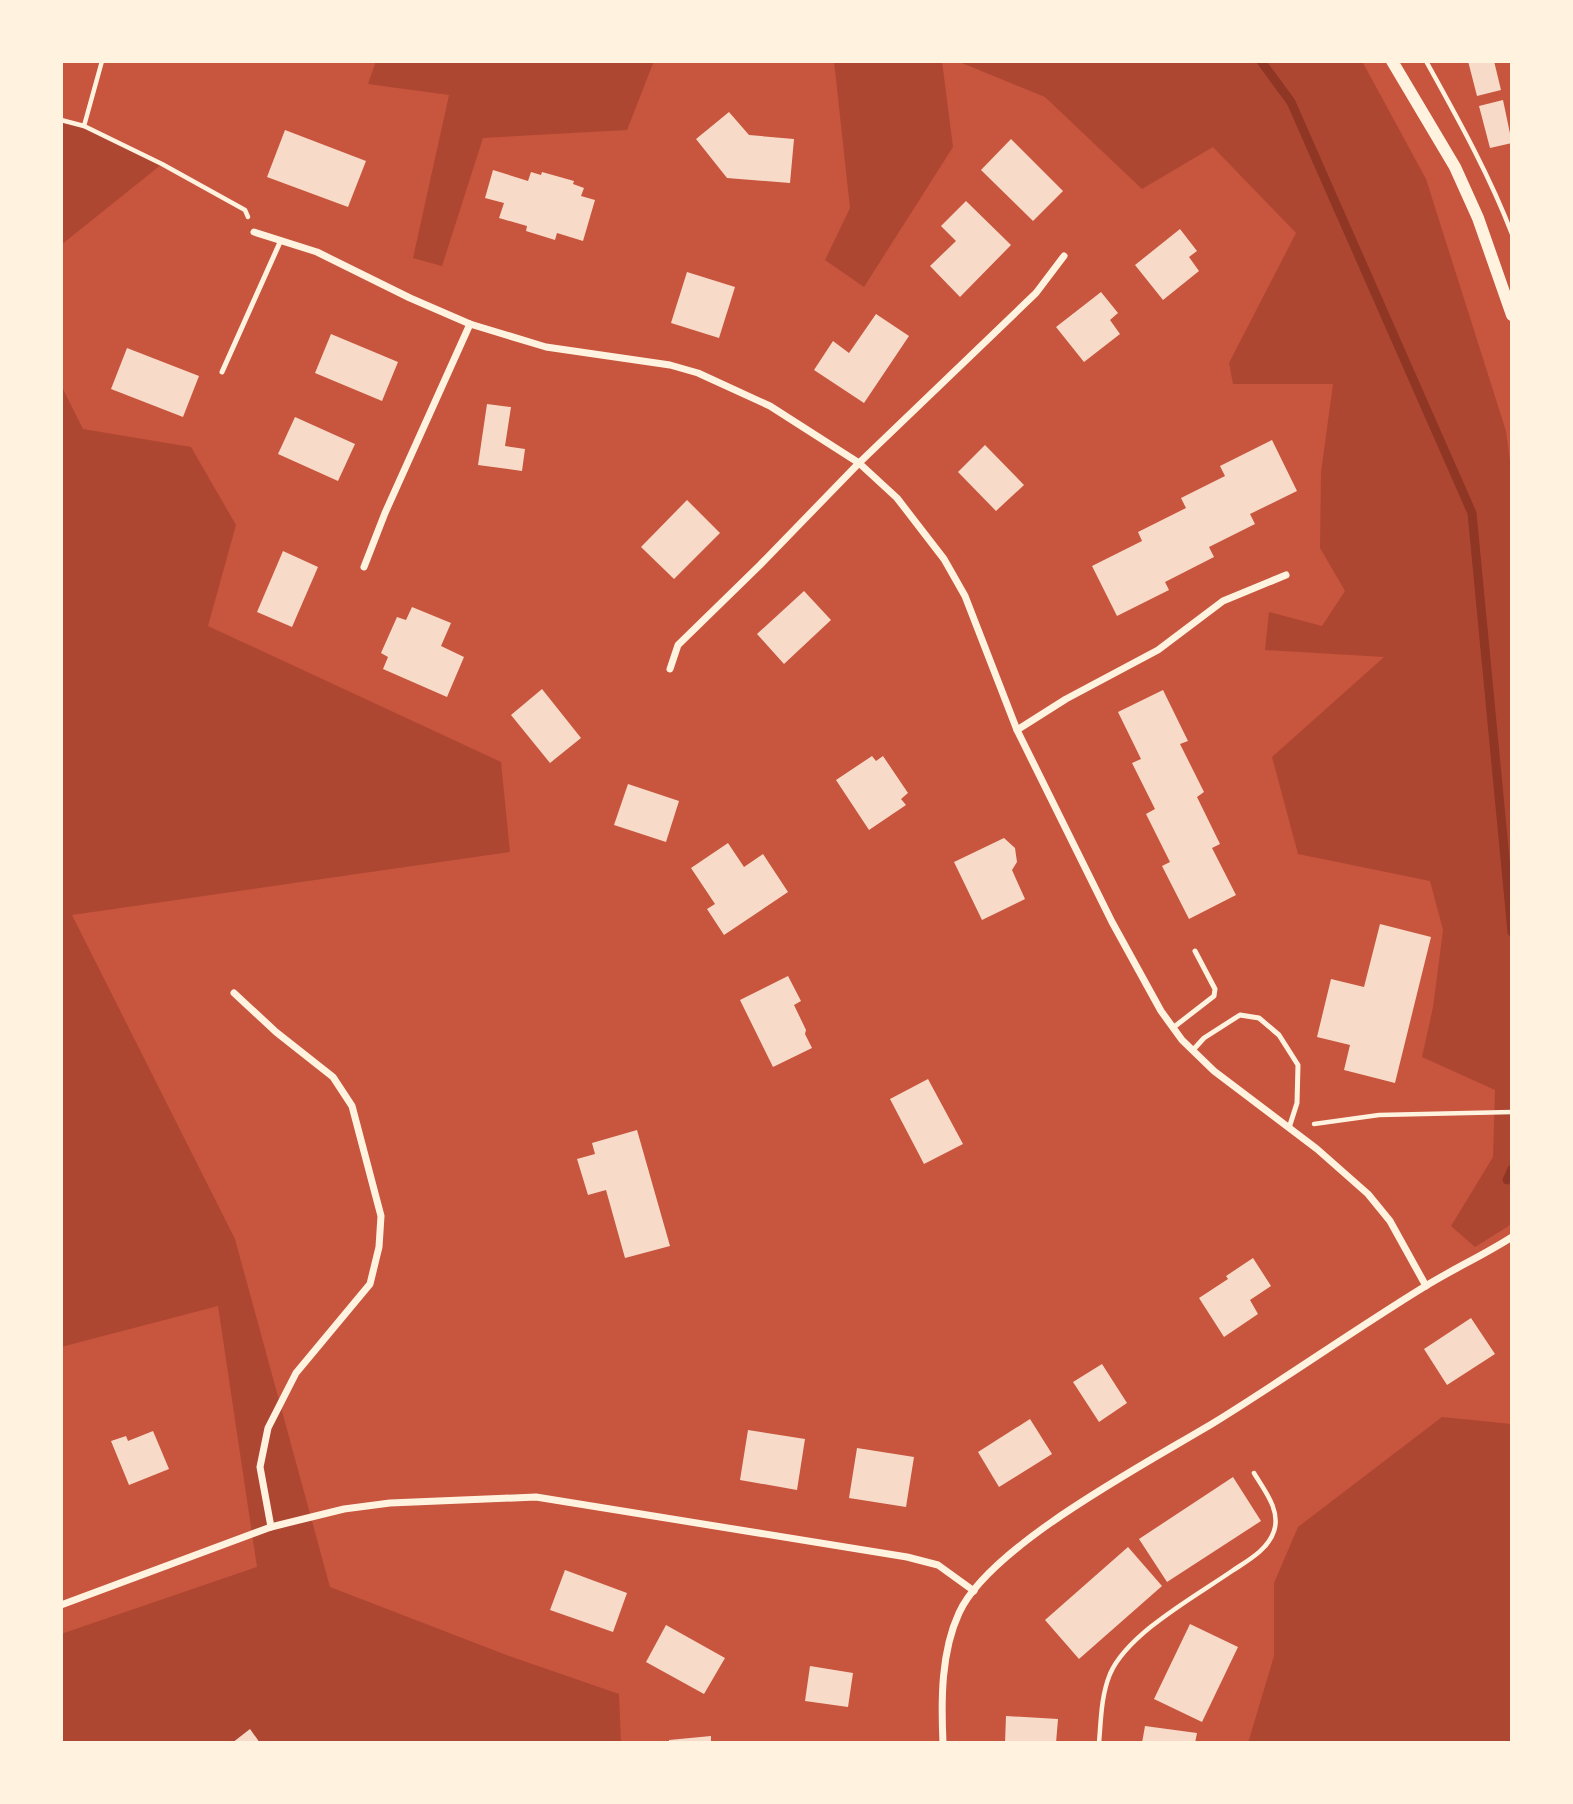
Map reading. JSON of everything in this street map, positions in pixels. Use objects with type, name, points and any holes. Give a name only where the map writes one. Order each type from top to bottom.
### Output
[{"type":"street","points":[[1392,61],[1455,167],[1478,218],[1512,315]]},
{"type":"street","points":[[254,232],[317,252],[470,324],[546,347],[670,365],[698,373],[770,406],[859,463],[897,498],[944,559],[965,596],[1017,730],[1112,922],[1161,1011],[1214,1071],[1289,1128],[1368,1194],[1390,1221],[1426,1286]]},
{"type":"street","points":[[670,670],[678,645],[859,463],[1036,293],[1064,256]]},
{"type":"street","points":[[364,567],[385,513],[470,324]]},
{"type":"street","points":[[1017,730],[1066,699],[1158,650],[1223,601],[1286,575]]},
{"type":"street","points":[[234,993],[276,1032],[333,1077],[346,1096],[352,1106],[381,1216],[379,1247],[370,1284],[296,1373],[268,1428],[260,1467],[271,1527]]},
{"type":"street","points":[[943,1743],[943,1679],[950,1643],[960,1612],[986,1574],[1050,1525],[1426,1286],[1512,1237]]},
{"type":"street","points":[[61,1605],[271,1527],[344,1509],[390,1503],[536,1497],[907,1558],[938,1565],[974,1591]]},
{"type":"lane","points":[[222,372],[282,240]]},
{"type":"lane","points":[[1174,1027],[1214,996],[1215,989],[1195,951]]},
{"type":"lane","points":[[1193,1050],[1204,1038],[1240,1015],[1259,1018],[1279,1035],[1298,1065],[1297,1103],[1289,1128]]},
{"type":"path","points":[[84,126],[102,61]]},
{"type":"path","points":[[1426,61],[1501,205],[1512,234]]},
{"type":"path","points":[[61,120],[84,126],[245,209],[254,232]]},
{"type":"path","points":[[1289,1128],[1379,1115],[1512,1112]]},
{"type":"path","points":[[1099,1743],[1102,1702],[1111,1673],[1125,1653],[1154,1623],[1261,1552],[1275,1531],[1274,1506],[1254,1473]]},
{"type":"shaded area","points":[[376,61],[654,61],[627,130],[483,138],[442,266],[413,258],[449,95],[368,84]]},
{"type":"shaded area","points":[[834,61],[942,61],[953,147],[864,287],[825,260],[850,208]]},
{"type":"shaded area","points":[[957,61],[1362,61],[1426,179],[1506,431],[1512,477],[1512,1224],[1475,1247],[1451,1226],[1493,1157],[1495,1090],[1422,1057],[1433,1007],[1443,930],[1430,881],[1298,854],[1272,757],[1384,657],[1265,650],[1269,612],[1322,626],[1345,591],[1320,548],[1321,472],[1333,384],[1233,384],[1229,363],[1296,233],[1213,147],[1142,189],[1045,97]]},
{"type":"shaded area","points":[[61,120],[84,126],[162,164],[61,245]]},
{"type":"shaded area","points":[[61,385],[83,429],[191,447],[236,525],[208,626],[501,762],[510,852],[72,915],[235,1239],[330,1587],[509,1656],[619,1694],[621,1743],[61,1743],[61,1634],[257,1567],[218,1306],[61,1347]]},
{"type":"shaded area","points":[[1442,1417],[1512,1424],[1512,1743],[1248,1743],[1274,1656],[1274,1583],[1298,1527]]},
{"type":"building","points":[[1468,61],[1494,61],[1501,90],[1477,96]]},
{"type":"building","points":[[1503,100],[1512,143],[1490,148],[1479,106]]},
{"type":"building","points":[[729,112],[749,135],[794,139],[790,183],[727,178],[696,139]]},
{"type":"building","points":[[285,130],[366,161],[348,207],[267,177]]},
{"type":"building","points":[[1011,139],[1063,191],[1033,221],[981,170]]},
{"type":"building","points":[[493,170],[528,181],[531,172],[541,175],[542,172],[574,181],[573,184],[584,188],[581,196],[595,200],[583,241],[557,233],[555,240],[526,231],[527,226],[499,218],[504,203],[485,198]]},
{"type":"building","points":[[966,201],[1011,245],[960,297],[930,266],[956,241],[941,226]]},
{"type":"building","points":[[1180,229],[1197,251],[1189,257],[1199,271],[1163,300],[1135,265]]},
{"type":"building","points":[[687,272],[735,287],[719,338],[671,323]]},
{"type":"building","points":[[1101,292],[1118,313],[1110,320],[1120,334],[1084,362],[1056,327]]},
{"type":"building","points":[[876,314],[909,336],[864,403],[814,370],[833,341],[849,353]]},
{"type":"building","points":[[331,334],[398,362],[382,401],[315,373]]},
{"type":"building","points":[[127,348],[199,376],[183,417],[111,389]]},
{"type":"building","points":[[487,404],[511,407],[505,446],[525,449],[522,471],[478,465]]},
{"type":"building","points":[[295,417],[355,444],[338,481],[278,454]]},
{"type":"building","points":[[1272,440],[1297,491],[1250,514],[1255,524],[1209,547],[1214,557],[1165,582],[1169,590],[1117,616],[1092,566],[1142,541],[1138,532],[1186,508],[1181,498],[1225,476],[1220,466]]},
{"type":"building","points":[[985,445],[1024,485],[996,511],[958,472]]},
{"type":"building","points":[[687,500],[720,533],[674,579],[641,547]]},
{"type":"building","points":[[283,551],[318,567],[292,627],[257,612]]},
{"type":"building","points":[[804,591],[831,620],[784,664],[757,634]]},
{"type":"building","points":[[412,607],[451,623],[441,646],[464,657],[447,697],[383,669],[388,657],[381,653],[397,617],[406,620]]},
{"type":"building","points":[[542,689],[581,738],[550,763],[511,715]]},
{"type":"building","points":[[1163,690],[1188,741],[1180,744],[1204,792],[1197,797],[1220,844],[1212,848],[1236,895],[1189,919],[1162,866],[1170,862],[1146,814],[1155,809],[1132,763],[1141,759],[1118,712]]},
{"type":"building","points":[[872,756],[876,761],[883,756],[908,793],[901,799],[906,805],[869,830],[836,780]]},
{"type":"building","points":[[628,784],[679,801],[666,842],[614,825]]},
{"type":"building","points":[[1004,838],[1015,848],[1017,862],[1012,870],[1025,899],[982,920],[954,862]]},
{"type":"building","points":[[728,843],[744,867],[763,854],[788,892],[724,935],[707,909],[715,904],[691,868]]},
{"type":"building","points":[[1380,924],[1431,937],[1395,1083],[1344,1070],[1350,1045],[1317,1037],[1331,979],[1364,987]]},
{"type":"building","points":[[788,976],[801,1001],[794,1005],[812,1048],[773,1067],[740,1000]]},
{"type":"building","points":[[928,1079],[963,1144],[924,1164],[890,1099]]},
{"type":"building","points":[[637,1130],[670,1246],[625,1258],[606,1190],[588,1195],[577,1159],[595,1154],[592,1143]]},
{"type":"building","points":[[1253,1258],[1271,1286],[1250,1300],[1258,1314],[1224,1337],[1199,1298]]},
{"type":"building","points":[[1471,1318],[1495,1354],[1447,1385],[1424,1349]]},
{"type":"building","points":[[1102,1364],[1127,1403],[1099,1422],[1073,1382]]},
{"type":"building","points":[[1030,1419],[1052,1454],[999,1487],[978,1452]]},
{"type":"building","points":[[748,1430],[805,1439],[797,1490],[740,1480]]},
{"type":"building","points":[[153,1431],[169,1469],[129,1485],[111,1441],[126,1436],[128,1441]]},
{"type":"building","points":[[857,1448],[914,1457],[906,1507],[849,1498]]},
{"type":"building","points":[[1233,1477],[1261,1521],[1167,1582],[1139,1539]]},
{"type":"building","points":[[1128,1547],[1162,1586],[1079,1659],[1045,1620]]},
{"type":"building","points":[[565,1570],[627,1593],[613,1632],[550,1610]]},
{"type":"building","points":[[1190,1624],[1238,1647],[1202,1722],[1154,1699]]},
{"type":"building","points":[[666,1625],[725,1658],[704,1694],[646,1662]]},
{"type":"building","points":[[810,1666],[853,1673],[848,1707],[805,1701]]},
{"type":"building","points":[[1006,1716],[1058,1719],[1056,1743],[1005,1743]]},
{"type":"building","points":[[1145,1726],[1197,1733],[1195,1743],[1142,1743]]},
{"type":"building","points":[[250,1729],[260,1743],[232,1743]]},
{"type":"building","points":[[711,1736],[711,1743],[669,1743],[669,1740]]},
{"type":"waterway","points":[[1261,61],[1291,102],[1472,513],[1512,932]]},
{"type":"waterway","points":[[1507,1180],[1512,1169]]}]
